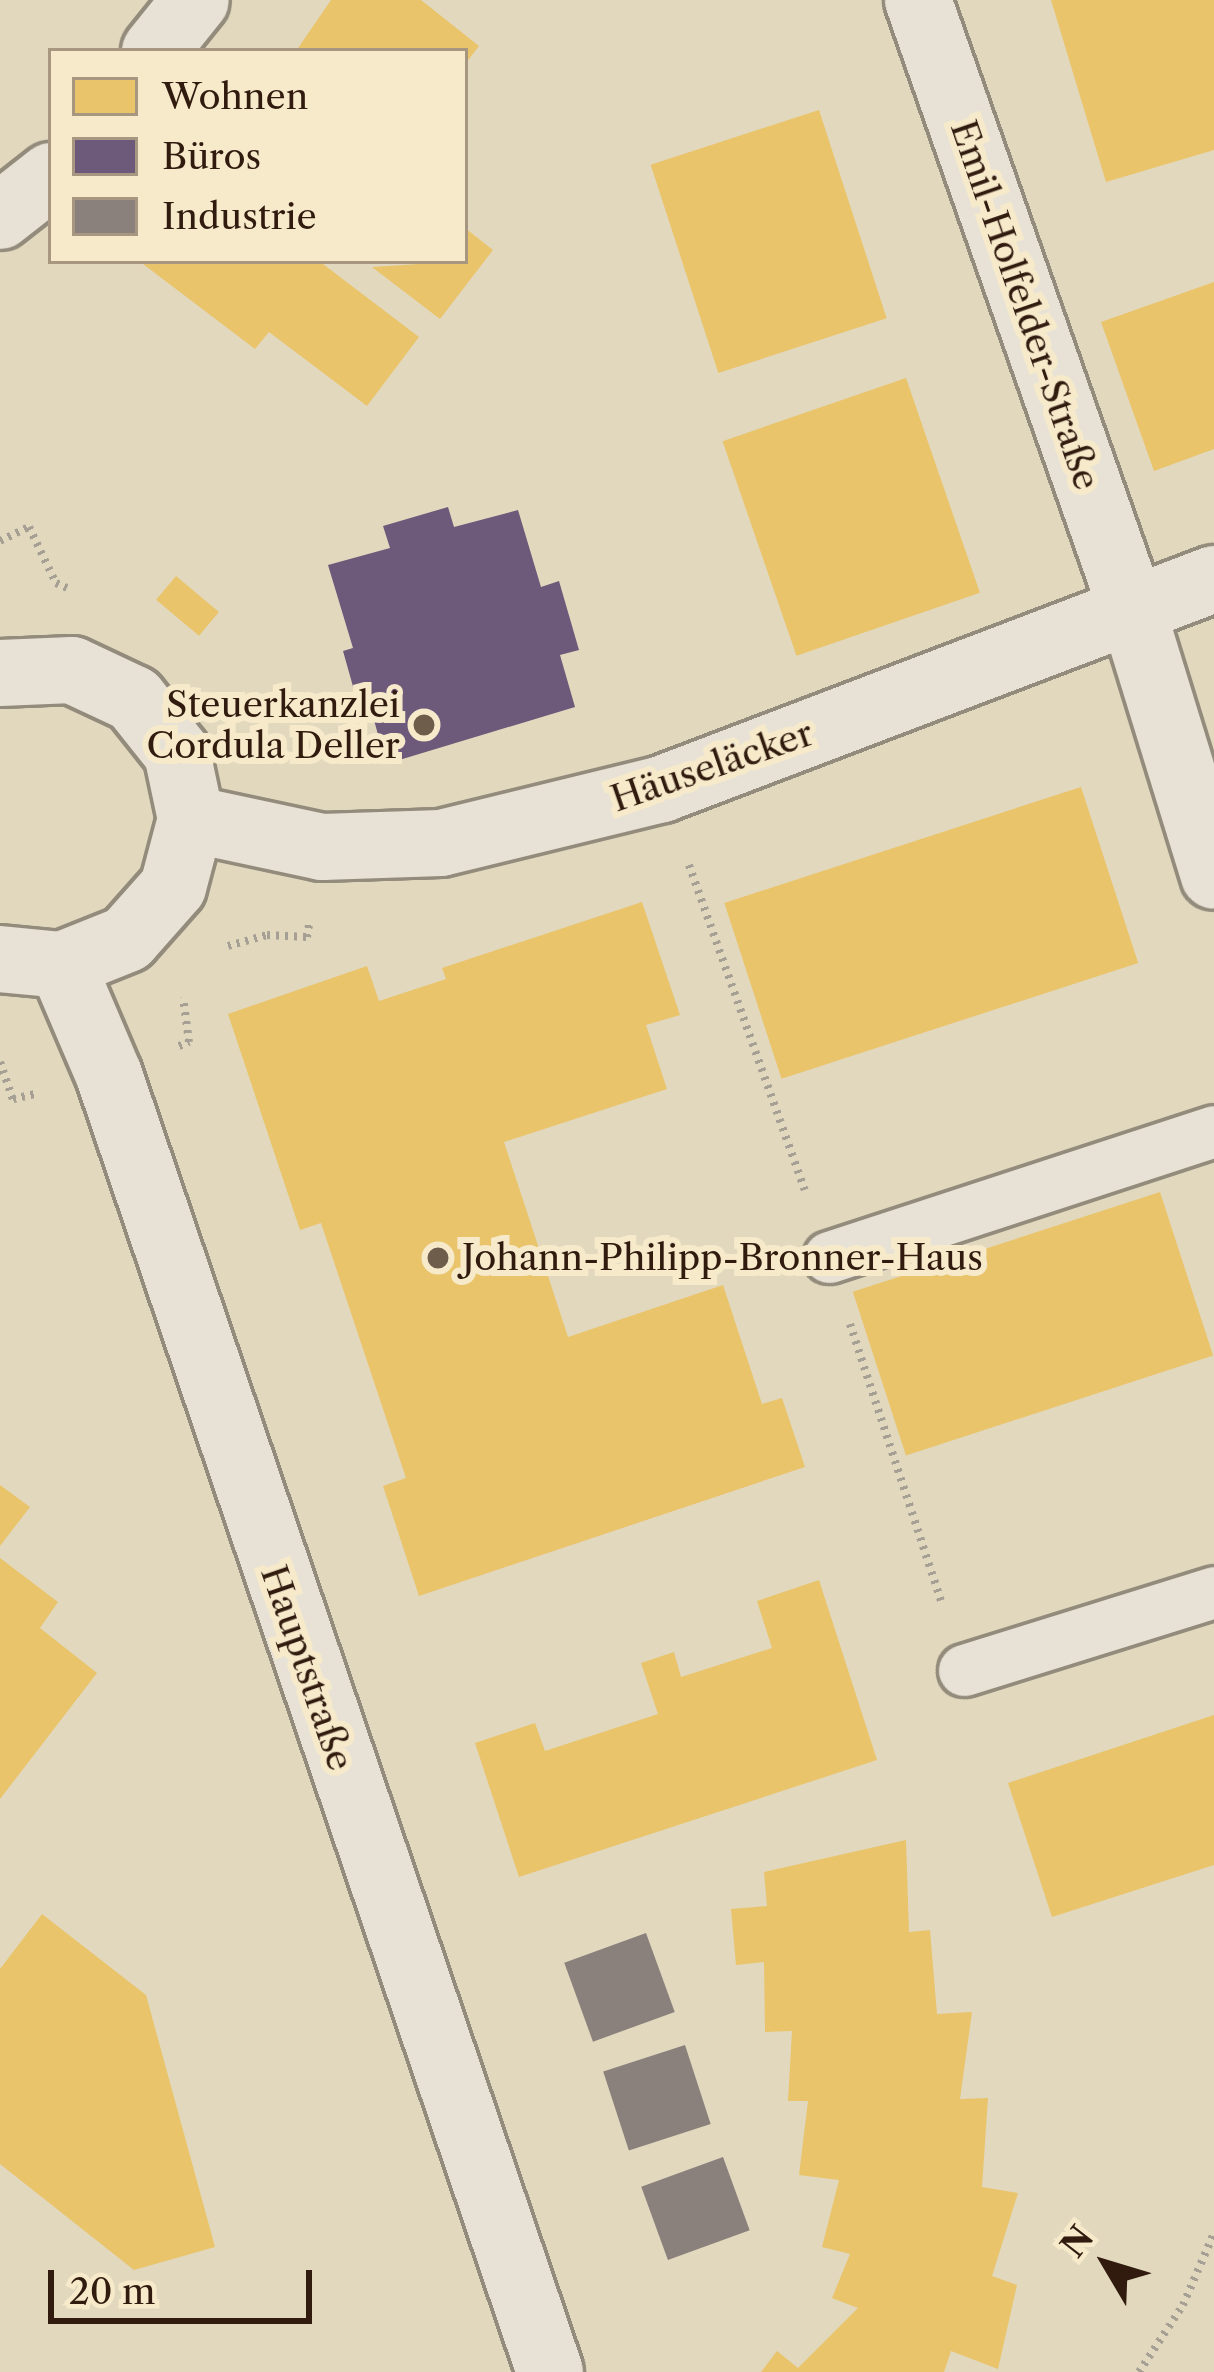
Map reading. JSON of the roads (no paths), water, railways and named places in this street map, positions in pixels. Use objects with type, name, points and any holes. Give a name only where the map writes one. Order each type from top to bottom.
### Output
[{"type":"street","points":[[156,48],[196,0]]},
{"type":"street","name":"Emil-Holfelder-Straße","points":[[918,0],[1132,610],[1214,876]]},
{"type":"street","points":[[0,216],[48,178]]},
{"type":"street","name":"Häuseläcker","points":[[190,820],[322,847],[441,843],[662,789],[1214,579]]},
{"type":"street","name":"Hauptstraße","points":[[0,673],[72,670],[134,699],[177,753],[190,820],[187,855],[154,917],[95,956],[31,962],[110,1076],[550,2372]]},
{"type":"lane","points":[[829,1257],[1214,1131]]},
{"type":"lane","points":[[964,1670],[1214,1592]]},
{"type":"place","name":"Steuerkanzlei Cordula Deller","points":[[424,725]]},
{"type":"place","name":"Johann-Philipp-Bronner-Haus","points":[[438,1258]]}]
